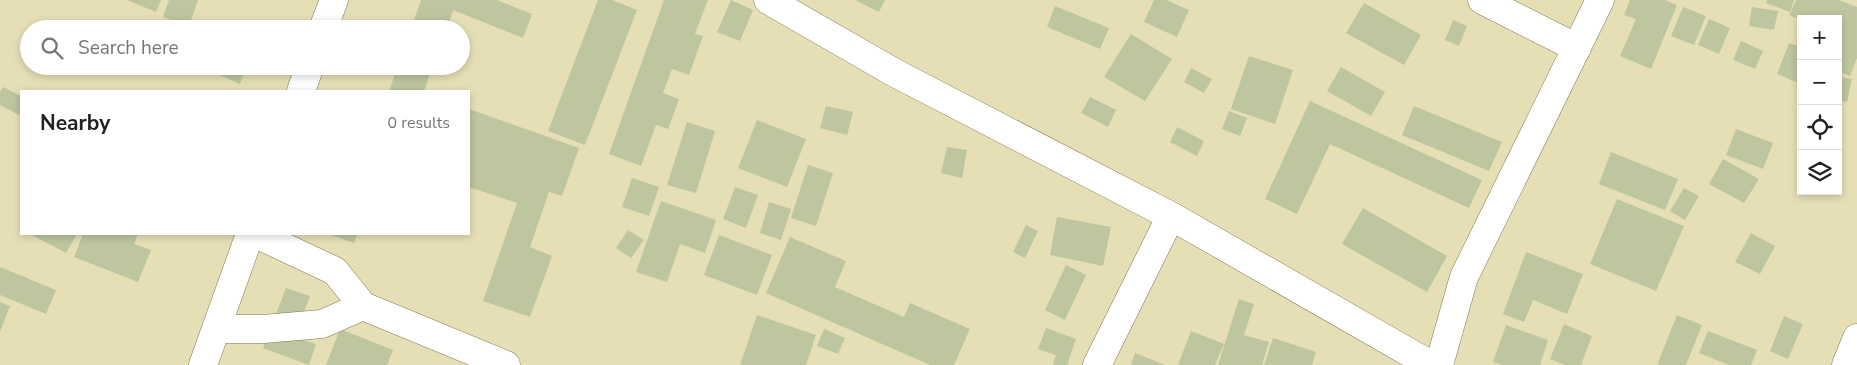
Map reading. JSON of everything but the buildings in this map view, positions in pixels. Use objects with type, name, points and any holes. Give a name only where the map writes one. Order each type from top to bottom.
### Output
[{"type":"street","points":[[326,20],[334,0]]},
{"type":"street","points":[[768,0],[895,72],[1170,216],[1431,365]]},
{"type":"street","points":[[1482,0],[1577,48]]},
{"type":"street","points":[[1438,365],[1464,277],[1600,0]]},
{"type":"street","points":[[301,90],[307,75]]},
{"type":"street","points":[[1097,365],[1170,216]]},
{"type":"street","points":[[203,365],[250,235]]},
{"type":"street","points":[[258,235],[335,271],[363,306],[506,365]]},
{"type":"street","points":[[216,329],[264,329],[322,324],[363,306]]},
{"type":"street","points":[[1846,365],[1857,338]]}]
